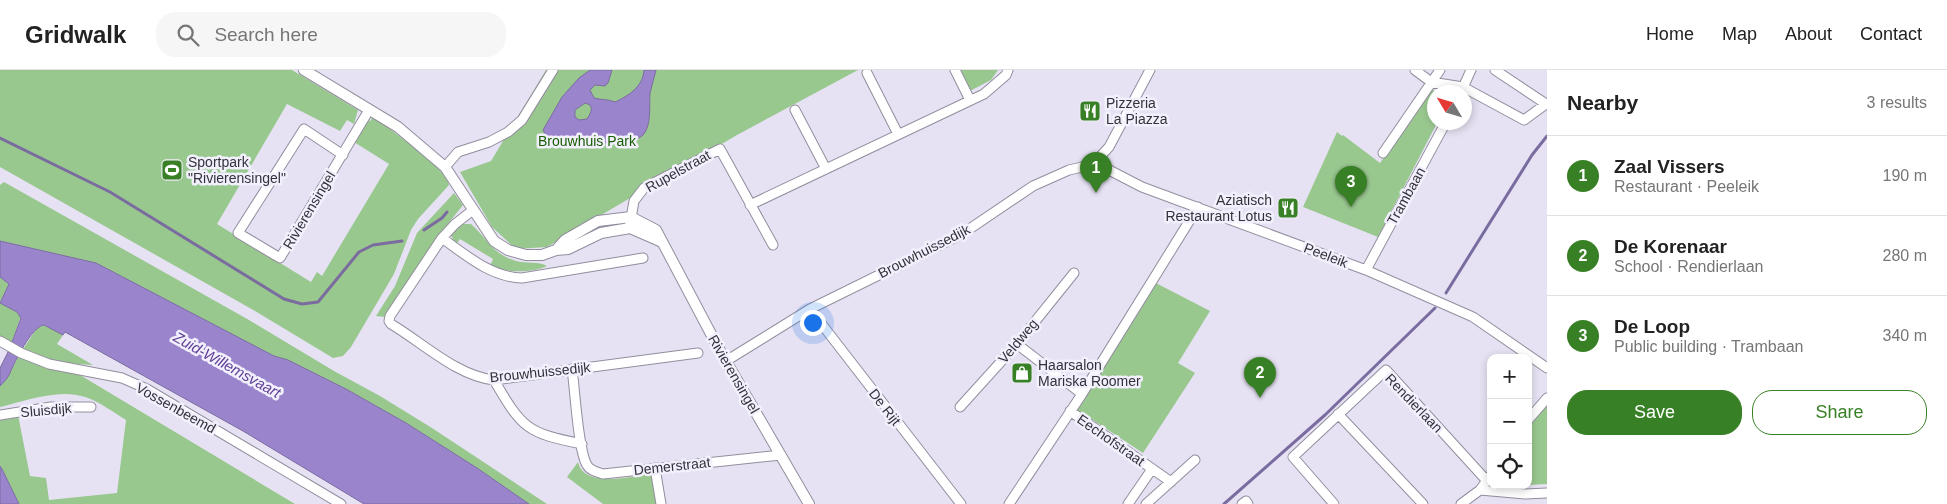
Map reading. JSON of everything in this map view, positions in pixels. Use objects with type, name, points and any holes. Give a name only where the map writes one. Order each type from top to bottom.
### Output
[{"type":"street","points":[[304,70],[398,127],[445,167],[494,241],[508,250],[526,256],[542,255],[556,250],[568,249],[607,231],[630,228],[662,242]]},
{"type":"street","points":[[445,167],[458,152],[489,142],[508,132],[522,120],[553,70]]},
{"type":"street","points":[[955,70],[970,100]]},
{"type":"street","points":[[750,205],[984,94],[1006,75],[1008,70]]},
{"type":"street","points":[[1097,160],[1108,147],[1150,70]]},
{"type":"street","points":[[1415,70],[1431,82],[1443,85]]},
{"type":"street","points":[[1383,153],[1440,70]]},
{"type":"street","points":[[1464,85],[1471,70]]},
{"type":"street","points":[[1472,95],[1524,120],[1546,104],[1495,70]]},
{"type":"street","points":[[867,73],[898,134]]},
{"type":"street","name":"Rivierensingel","points":[[343,155],[304,129],[238,233],[280,258],[343,155],[369,110]]},
{"type":"street","points":[[795,110],[826,169]]},
{"type":"street","name":"Trambaan","points":[[1366,270],[1442,130]]},
{"type":"street","name":"Rupelstraat","points":[[630,228],[634,200],[644,188],[720,149],[773,246]]},
{"type":"street","name":"Peeleik","points":[[1097,160],[1111,171],[1142,187],[1366,270],[1473,317],[1547,368]]},
{"type":"street","name":"Brouwhuissedijk","points":[[726,360],[810,309],[962,234],[1033,186],[1069,170],[1082,168],[1097,160]]},
{"type":"street","points":[[1009,504],[1082,394],[1198,207]]},
{"type":"street","name":"Brouwhuissedijk","points":[[473,210],[455,224],[442,238],[390,316],[391,324],[461,370],[480,378],[494,380],[698,352]]},
{"type":"street","points":[[556,250],[565,240],[598,221],[632,216]]},
{"type":"street","name":"Rivierensingel","points":[[632,216],[656,230],[726,360],[809,504]]},
{"type":"street","points":[[442,238],[489,270],[509,277],[522,278],[643,258]]},
{"type":"street","name":"Veldweg","points":[[960,407],[1016,344],[1074,273]]},
{"type":"street","name":"De Rijt","points":[[810,309],[961,504]]},
{"type":"street","name":"Vossenbeemd","points":[[0,341],[21,353],[49,364],[122,378],[147,389],[341,504]]},
{"type":"street","points":[[1016,344],[1082,394]]},
{"type":"street","name":"Demerstraat","points":[[572,369],[582,444],[586,465],[590,469],[604,474],[781,455]]},
{"type":"street","name":"Rendierlaan","points":[[1334,504],[1293,458],[1386,370],[1487,476]]},
{"type":"street","points":[[494,380],[513,413],[533,432],[550,438],[582,444]]},
{"type":"street","points":[[1532,415],[1547,398]]},
{"type":"street","name":"Sluisdijk","points":[[0,416],[51,407],[91,407]]},
{"type":"street","name":"Eechofstraat","points":[[1070,411],[1171,482]]},
{"type":"street","points":[[1338,414],[1423,504]]},
{"type":"street","points":[[1146,504],[1195,460]]},
{"type":"street","points":[[656,468],[660,500],[669,504]]},
{"type":"street","name":"Eechofstraat","points":[[1128,504],[1152,469]]},
{"type":"street","points":[[1461,504],[1480,490],[1487,481]]},
{"type":"street","points":[[1480,490],[1524,494],[1547,493]]},
{"type":"street","points":[[1242,504],[1246,501],[1248,504]]},
{"type":"green space","points":[[0,70],[292,70],[358,110],[354,124],[347,120],[340,131],[287,104],[217,224],[311,282],[317,272],[322,276],[389,164],[354,142],[366,120],[370,121],[373,117],[416,149],[439,169],[449,185],[418,219],[411,230],[394,274],[351,347],[343,356],[333,358],[255,311],[0,167]]},
{"type":"green space","name":"Brouwhuis Park","points":[[546,70],[858,70],[737,135],[547,247],[516,249],[492,227],[460,172],[491,161]]},
{"type":"green space","points":[[959,70],[998,70],[991,80],[970,91]]},
{"type":"green space","points":[[1427,96],[1427,130],[1433,130],[1378,237],[1303,207],[1337,132],[1380,163]]},
{"type":"green space","points":[[4,182],[380,396],[547,504],[529,504],[406,423],[346,389],[289,361],[274,356],[96,263],[0,241],[0,185]]},
{"type":"green space","points":[[454,193],[463,205],[439,235],[385,317],[376,316],[395,286],[417,233]]},
{"type":"green space","points":[[462,224],[471,224],[496,250],[508,258],[520,262],[547,266],[534,270],[519,271],[503,270],[490,266],[493,259],[460,239],[456,245],[451,235]]},
{"type":"green space","points":[[0,277],[9,284],[0,302]]},
{"type":"green space","points":[[1152,281],[1210,311],[1178,363],[1195,373],[1143,453],[1073,407]]},
{"type":"green space","points":[[0,303],[21,316],[11,344],[0,338]]},
{"type":"green space","points":[[44,325],[63,335],[57,344],[93,365],[52,362],[25,351],[23,349],[37,328]]},
{"type":"green space","points":[[19,355],[48,367],[80,375],[295,504],[19,504],[0,465],[0,419],[18,415],[30,476],[46,478],[49,500],[117,493],[126,420],[96,402],[75,395],[42,396],[0,407],[0,386],[10,373]]},
{"type":"green space","points":[[1547,396],[1547,484],[1532,485],[1532,419]]},
{"type":"green space","points":[[578,462],[582,470],[589,476],[599,478],[610,479],[652,474],[656,504],[603,504],[567,477]]},
{"type":"water","points":[[590,70],[612,70],[608,83],[605,86],[595,85],[590,90],[594,98],[615,102],[630,94],[638,86],[644,70],[656,70],[650,93],[648,126],[643,135],[626,142],[613,143],[571,141],[547,136],[543,130],[562,97],[579,78]],"holes":[[[585,103],[590,105],[591,110],[587,119],[579,120],[575,117],[575,110]]]},
{"type":"water","name":"Zuid-Willemsvaart","points":[[0,241],[96,263],[274,356],[288,360],[346,389],[406,423],[529,504],[364,504],[243,431],[65,332],[63,335],[44,325],[39,327],[29,338],[8,377],[0,386],[0,368],[21,318],[17,312],[0,303],[9,284],[0,277]]},
{"type":"water","points":[[0,466],[2,469],[19,504],[0,504]]},
{"type":"waterway","points":[[1446,293],[1532,155],[1547,136]]},
{"type":"waterway","points":[[0,138],[110,192],[284,299],[302,304],[318,302],[359,252],[373,245],[402,241]]},
{"type":"waterway","points":[[424,230],[442,218],[447,212]]},
{"type":"waterway","points":[[1224,504],[1325,415],[1435,308]]},
{"type":"place","name":"Pizzeria La Piazza","points":[[1090,111]]},
{"type":"place","name":"Sportpark \"Rivierensingel\"","points":[[172,170]]},
{"type":"place","name":"Zaal Vissers","points":[[1096,193]]},
{"type":"place","name":"De Loop","points":[[1351,207]]},
{"type":"place","name":"Aziatisch Restaurant Lotus","points":[[1288,208]]},
{"type":"place","name":"Haarsalon Mariska Roomer","points":[[1022,373]]},
{"type":"place","name":"De Korenaar","points":[[1260,398]]}]
